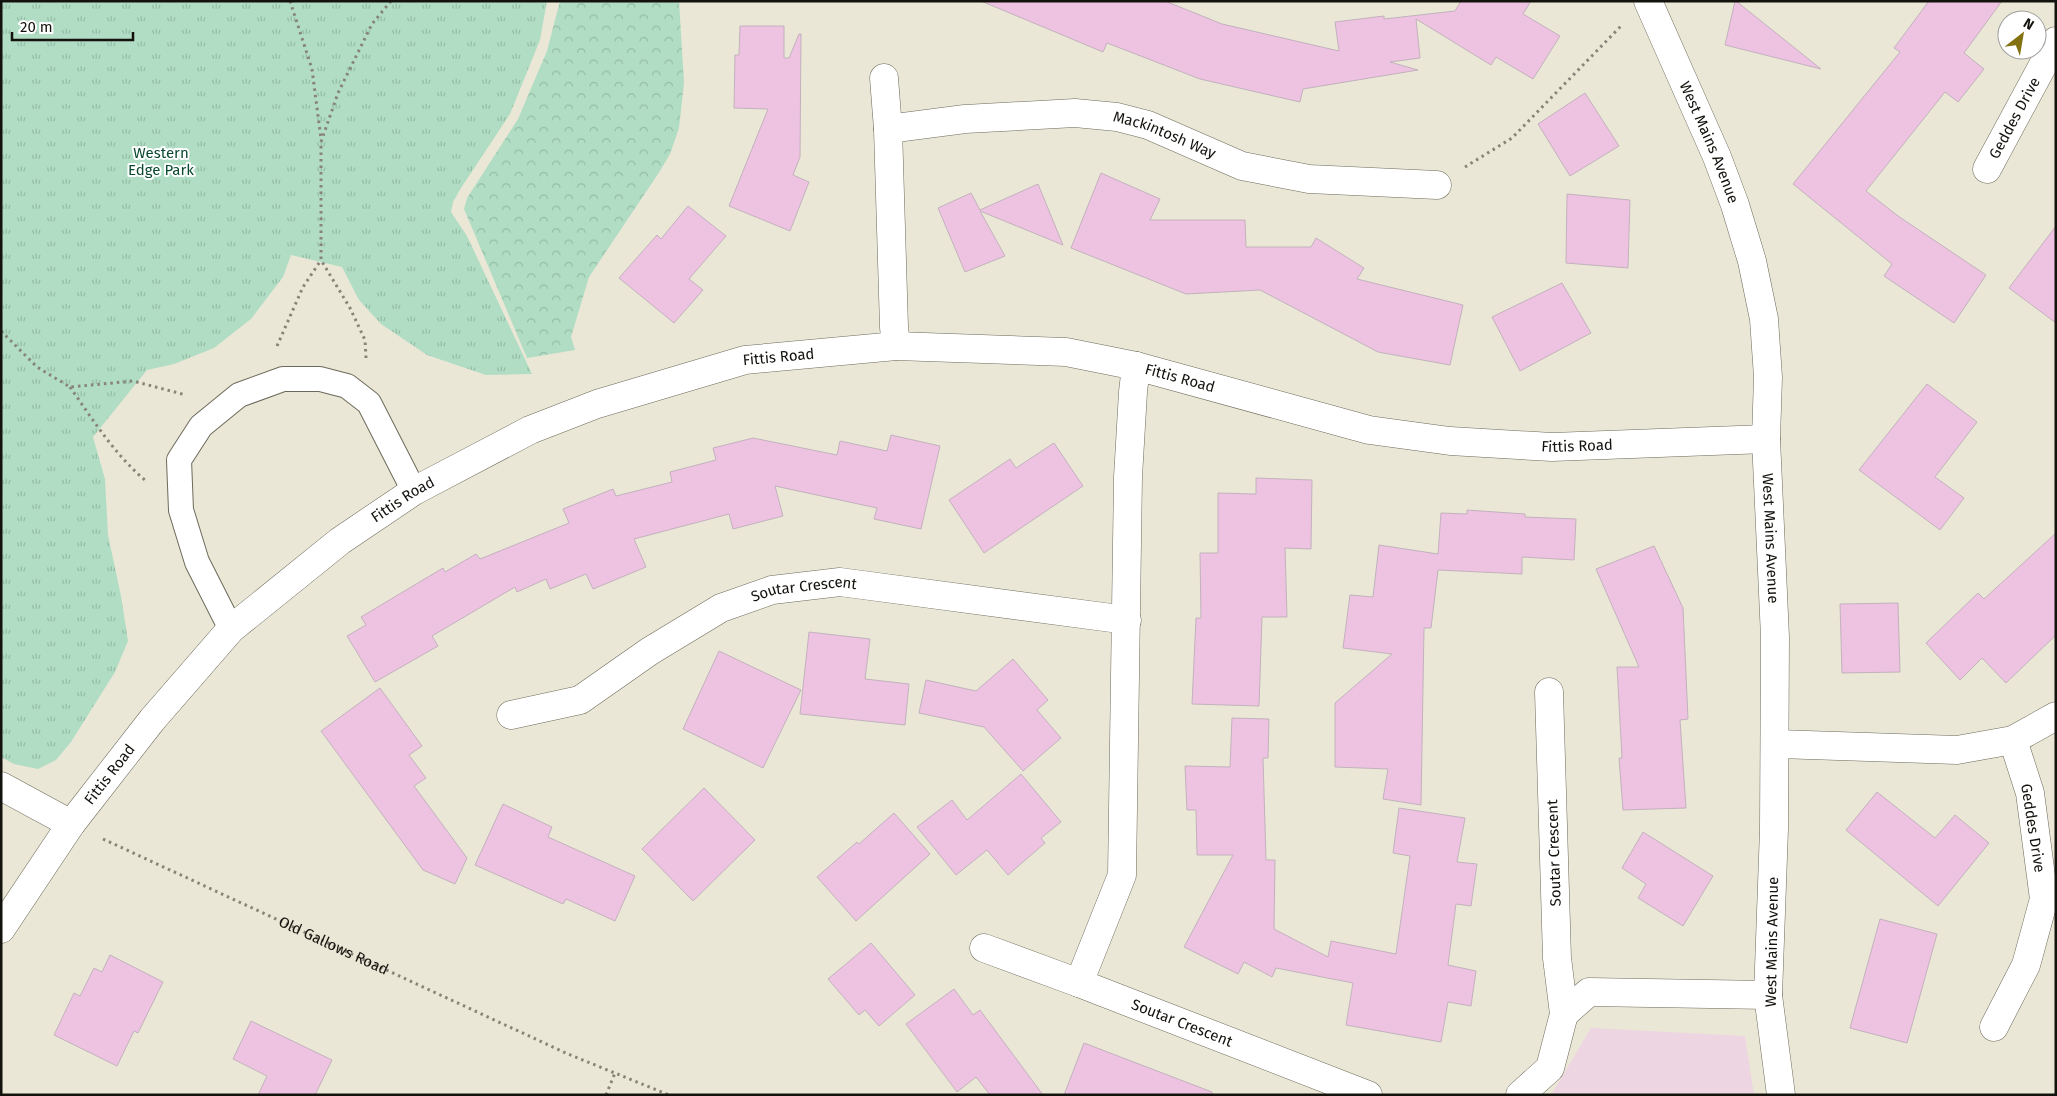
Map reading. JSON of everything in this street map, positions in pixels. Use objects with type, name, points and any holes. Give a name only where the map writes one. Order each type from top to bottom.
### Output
[{"type":"street","name":"West Mains Avenue","points":[[1648,1],[1717,157],[1735,205],[1752,261],[1764,319],[1768,377],[1766,439],[1776,637],[1774,839],[1768,995],[1782,1095]]},
{"type":"street","name":"Geddes Drive","points":[[1987,169],[2056,41]]},
{"type":"street","points":[[884,78],[888,129],[893,317],[896,346]]},
{"type":"street","name":"Mackintosh Way","points":[[888,129],[965,119],[1075,113],[1117,117],[1148,125],[1242,166],[1309,180],[1437,185]]},
{"type":"street","name":"Fittis Road","points":[[1,929],[71,824],[152,720],[231,629],[340,541],[414,491],[530,430],[597,404],[745,360],[896,346],[1066,352],[1136,366],[1369,430],[1450,441],[1552,447],[1766,439]]},
{"type":"street","points":[[1080,983],[1122,875],[1128,477],[1136,366]]},
{"type":"street","name":"Soutar Crescent","points":[[511,715],[580,700],[650,651],[720,608],[772,590],[840,582],[1127,620]]},
{"type":"street","name":"Soutar Crescent","points":[[1520,1095],[1550,1068],[1564,1014],[1557,958],[1549,692]]},
{"type":"street","points":[[1775,744],[1956,750],[2013,740],[2056,716]]},
{"type":"street","name":"Geddes Drive","points":[[1994,1027],[2026,965],[2044,899],[2030,792],[2013,740]]},
{"type":"street","points":[[1,786],[71,824]]},
{"type":"street","name":"Soutar Crescent","points":[[984,948],[1080,983],[1368,1095]]},
{"type":"street","points":[[1564,1014],[1589,992],[1768,995]]},
{"type":"lane","points":[[231,629],[197,562],[181,510],[179,460],[201,426],[239,395],[282,379],[320,379],[348,386],[369,403],[414,491]]},
{"type":"path","points":[[290,1],[312,69],[321,142],[321,260],[350,308],[365,340],[369,403]]},
{"type":"path","points":[[321,142],[338,93],[372,24],[391,1]]},
{"type":"path","points":[[1437,185],[1512,138],[1625,22]]},
{"type":"path","points":[[258,388],[303,287],[321,260]]},
{"type":"path","points":[[1,331],[37,367],[70,387],[107,440],[135,471],[181,510]]},
{"type":"path","points":[[70,387],[133,381],[224,407]]},
{"type":"path","name":"Old Gallows Road","points":[[71,824],[559,1050],[669,1095]]},
{"type":"path","points":[[606,1095],[615,1073]]},
{"type":"shaded area","points":[[1591,1028],[1745,1036],[1754,1095],[1551,1095]]},
{"type":"green space","name":"Western Edge Park","points":[[1,1],[547,1],[540,40],[510,114],[461,188],[453,202],[451,212],[467,236],[532,374],[486,375],[427,355],[381,324],[359,300],[342,267],[291,255],[283,277],[251,319],[214,348],[174,364],[147,370],[93,437],[105,479],[108,535],[128,641],[115,672],[71,742],[56,760],[38,769],[14,764],[1,757]]},
{"type":"green space","points":[[560,1],[679,1],[684,83],[679,128],[670,154],[589,277],[571,337],[575,350],[527,358],[464,209],[467,198],[518,119],[547,51]]},
{"type":"building","points":[[981,1],[1165,1],[1222,24],[1339,51],[1335,22],[1384,16],[1384,19],[1455,11],[1461,1],[1531,1],[1523,14],[1560,36],[1533,79],[1496,57],[1491,65],[1416,19],[1420,58],[1390,62],[1418,70],[1303,89],[1300,102],[1200,79],[1107,43],[1103,52]]},
{"type":"building","points":[[1736,1],[1821,69],[1725,45]]},
{"type":"building","points":[[1929,1],[2002,1],[1964,53],[1984,69],[1958,102],[1945,92],[1866,191],[1898,216],[1986,275],[1954,323],[1884,276],[1892,264],[1793,184],[1900,52],[1894,48]]},
{"type":"building","points":[[740,26],[784,26],[784,58],[789,58],[799,34],[801,34],[800,157],[793,175],[809,182],[790,231],[729,206],[768,109],[734,108],[735,55],[739,55]]},
{"type":"building","points":[[1585,93],[1619,146],[1570,176],[1538,124]]},
{"type":"building","points":[[1101,173],[1160,199],[1150,220],[1245,220],[1246,247],[1311,247],[1316,238],[1364,268],[1357,279],[1463,305],[1450,365],[1378,352],[1260,290],[1186,294],[1071,248]]},
{"type":"building","points":[[1038,184],[1063,245],[980,211],[1005,256],[965,272],[938,208],[971,193],[980,210]]},
{"type":"building","points":[[1567,194],[1630,200],[1628,268],[1566,263]]},
{"type":"building","points":[[688,206],[726,236],[689,279],[703,290],[674,323],[619,278],[657,235],[661,239]]},
{"type":"building","points":[[2056,226],[2056,323],[2009,288]]},
{"type":"building","points":[[1562,283],[1591,333],[1520,371],[1492,317]]},
{"type":"building","points":[[1927,384],[1977,422],[1935,477],[1964,498],[1940,530],[1859,470]]},
{"type":"building","points":[[891,435],[940,446],[921,529],[874,519],[877,508],[775,486],[783,516],[733,529],[729,514],[634,539],[646,567],[593,589],[586,574],[550,589],[546,579],[517,592],[515,587],[432,636],[438,646],[375,682],[347,636],[366,625],[361,617],[443,568],[445,572],[476,554],[480,559],[569,523],[563,509],[613,489],[616,496],[672,482],[670,472],[716,460],[713,448],[753,438],[837,455],[840,441],[887,451]]},
{"type":"building","points":[[1054,443],[1083,486],[984,553],[949,500],[1010,459],[1016,468]]},
{"type":"building","points":[[1256,478],[1312,480],[1311,549],[1285,548],[1287,617],[1262,617],[1259,706],[1192,704],[1196,618],[1201,618],[1200,553],[1218,553],[1218,493],[1256,494]]},
{"type":"building","points":[[1467,510],[1525,514],[1525,517],[1576,519],[1574,560],[1522,557],[1522,574],[1438,570],[1431,628],[1424,628],[1421,805],[1383,799],[1388,769],[1335,767],[1335,703],[1392,654],[1343,648],[1350,595],[1373,597],[1379,545],[1438,554],[1441,513],[1467,514]]},
{"type":"building","points":[[2056,533],[2056,635],[2006,683],[1982,658],[1960,680],[1926,643],[1978,593],[1984,599]]},
{"type":"building","points":[[1654,546],[1683,608],[1688,719],[1680,720],[1686,808],[1623,810],[1619,758],[1622,758],[1617,667],[1639,667],[1596,569]]},
{"type":"building","points":[[1898,603],[1900,672],[1842,673],[1840,604]]},
{"type":"building","points":[[809,632],[870,639],[865,679],[909,684],[905,725],[800,714]]},
{"type":"building","points":[[719,651],[801,690],[763,768],[683,729]]},
{"type":"building","points":[[1013,659],[1048,700],[1037,710],[1061,738],[1023,771],[984,727],[919,713],[926,680],[976,691]]},
{"type":"building","points":[[380,688],[422,746],[409,755],[426,778],[414,786],[467,858],[455,884],[423,870],[321,731]]},
{"type":"building","points":[[1232,718],[1269,719],[1268,758],[1263,758],[1266,860],[1275,860],[1274,929],[1328,957],[1331,941],[1396,954],[1410,856],[1393,853],[1399,808],[1465,818],[1457,862],[1477,864],[1471,906],[1456,904],[1448,965],[1476,971],[1471,1006],[1448,1002],[1441,1042],[1346,1025],[1353,983],[1276,968],[1272,977],[1244,962],[1238,974],[1184,947],[1233,855],[1197,855],[1196,810],[1187,810],[1185,766],[1230,767]]},
{"type":"building","points":[[1021,774],[1061,822],[1041,838],[1045,843],[1008,875],[987,850],[956,875],[917,827],[952,800],[967,820]]},
{"type":"building","points":[[704,788],[755,840],[693,901],[642,849]]},
{"type":"building","points":[[1877,792],[1935,838],[1955,815],[1989,843],[1938,906],[1846,830]]},
{"type":"building","points":[[503,804],[552,827],[548,837],[635,876],[615,921],[566,899],[563,904],[475,865]]},
{"type":"building","points":[[894,813],[930,854],[856,921],[817,877]]},
{"type":"building","points":[[1643,832],[1713,876],[1683,926],[1638,898],[1646,884],[1622,868]]},
{"type":"building","points":[[1880,919],[1937,934],[1907,1043],[1850,1028]]},
{"type":"building","points":[[871,943],[915,995],[879,1026],[865,1010],[859,1015],[828,979]]},
{"type":"building","points":[[110,955],[163,982],[138,1033],[134,1031],[117,1066],[54,1035],[74,993],[80,996],[94,968],[102,972]]},
{"type":"building","points":[[954,989],[973,1015],[980,1010],[1043,1095],[990,1095],[976,1077],[957,1092],[906,1024]]},
{"type":"building","points":[[251,1021],[332,1060],[315,1095],[258,1095],[267,1076],[233,1059]]},
{"type":"building","points":[[1084,1043],[1212,1092],[1212,1095],[1064,1095]]}]
